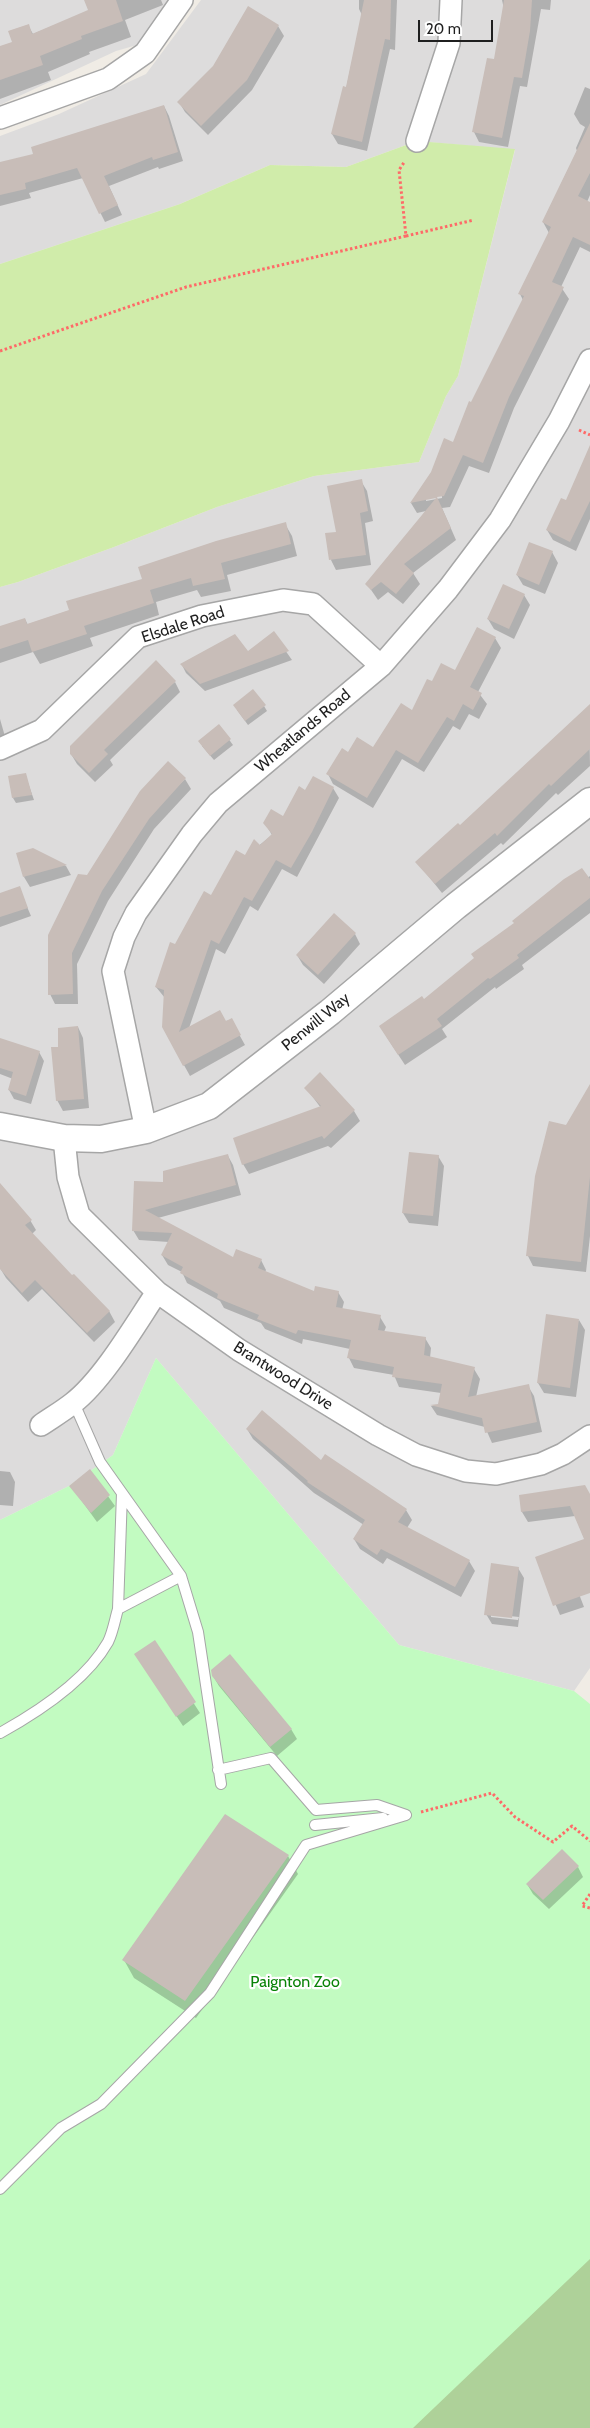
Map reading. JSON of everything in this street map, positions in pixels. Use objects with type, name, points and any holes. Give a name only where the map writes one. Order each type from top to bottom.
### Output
[{"type":"street","points":[[0,118],[108,79],[145,53],[182,0]]},
{"type":"street","points":[[417,141],[449,43],[452,0]]},
{"type":"street","name":"Wheatlands Road","points":[[146,1130],[113,971],[124,937],[136,913],[192,834],[218,803],[381,666],[448,589],[500,520],[559,421],[590,360]]},
{"type":"street","name":"Elsdale Road","points":[[0,749],[42,730],[138,637],[202,616],[283,600],[313,604],[381,666]]},
{"type":"street","name":"Penwill Way","points":[[0,1126],[64,1138],[101,1139],[146,1130],[209,1106],[330,1012],[456,906],[590,802]]},
{"type":"street","name":"Brantwood Drive","points":[[64,1138],[68,1178],[78,1215],[157,1292],[247,1355],[378,1435],[416,1455],[466,1471],[496,1474],[541,1464],[563,1454],[590,1436]]},
{"type":"street","points":[[40,1425],[74,1403],[117,1352],[157,1292]]},
{"type":"lane","points":[[74,1403],[100,1462],[181,1576],[198,1632],[221,1784]]},
{"type":"lane","points":[[0,1733],[39,1711],[84,1672],[108,1642],[118,1609],[122,1493]]},
{"type":"lane","points":[[118,1609],[181,1576]]},
{"type":"lane","points":[[218,1770],[270,1758],[316,1810],[376,1805],[406,1815]]},
{"type":"lane","points":[[315,1825],[406,1815]]},
{"type":"lane","points":[[0,2188],[61,2128],[101,2104],[210,1993],[306,1845],[406,1815]]},
{"type":"path","points":[[406,236],[399,170],[417,141]]},
{"type":"path","points":[[0,351],[186,287],[474,220]]},
{"type":"path","points":[[406,1815],[492,1794],[515,1817],[553,1842],[572,1826],[590,1841]]},
{"type":"path","points":[[590,1894],[582,1906],[590,1908]]},
{"type":"shaded area","points":[[0,0],[171,0],[137,45],[116,51],[0,105]]},
{"type":"shaded area","points":[[201,0],[590,0],[590,1668],[574,1691],[399,1645],[156,1358],[113,1455],[69,1486],[0,1520],[0,587],[114,547],[217,507],[314,476],[419,462],[446,396],[458,376],[515,150],[417,141],[346,167],[270,165],[180,204],[0,264],[0,136],[59,114],[146,74]]},
{"type":"green space","points":[[417,141],[515,149],[458,376],[446,396],[419,462],[314,476],[217,507],[114,547],[0,587],[0,264],[180,204],[270,165],[346,167]]},
{"type":"green space","name":"Paignton Zoo","points":[[156,1358],[399,1645],[574,1691],[590,1704],[590,2259],[413,2428],[0,2428],[0,1520],[69,1486],[113,1455]]},
{"type":"green space","points":[[590,2204],[590,2428],[339,2428]]},
{"type":"building","points":[[84,0],[116,0],[123,21],[81,36],[82,39],[40,56],[43,65],[0,80],[0,46],[12,42],[8,31],[29,24],[32,34],[88,10]]},
{"type":"building","points":[[364,0],[391,0],[390,40],[385,39],[362,142],[331,134],[343,86],[346,87]]},
{"type":"building","points":[[504,0],[532,0],[530,31],[522,78],[514,77],[502,138],[472,132],[487,58],[494,59]]},
{"type":"building","points":[[248,6],[279,25],[247,80],[201,126],[177,102],[213,66]]},
{"type":"building","points":[[164,105],[178,152],[153,160],[152,157],[104,176],[118,205],[99,214],[77,168],[25,183],[26,189],[0,195],[0,162],[33,154],[31,147]]},
{"type":"building","points":[[590,123],[590,173],[578,196],[590,202],[590,245],[573,237],[552,282],[564,287],[509,397],[483,463],[463,455],[444,496],[437,497],[451,528],[404,564],[414,573],[396,594],[381,582],[371,590],[365,584],[436,498],[410,503],[431,472],[444,438],[453,442],[469,401],[471,402],[524,296],[518,294],[551,227],[542,222]]},
{"type":"building","points":[[590,445],[590,501],[570,542],[546,530],[561,498],[566,500]]},
{"type":"building","points":[[362,479],[368,511],[360,513],[366,555],[329,560],[325,533],[336,532],[327,486]]},
{"type":"building","points":[[286,522],[291,544],[221,563],[225,579],[193,586],[191,578],[150,590],[154,603],[84,626],[87,634],[32,652],[28,640],[0,649],[0,626],[25,618],[27,624],[69,610],[66,601],[142,579],[138,567],[216,541]]},
{"type":"building","points":[[529,542],[553,551],[539,585],[516,575]]},
{"type":"building","points":[[503,584],[525,594],[509,629],[487,619]]},
{"type":"building","points":[[477,627],[496,637],[470,687],[482,693],[473,710],[463,704],[454,721],[447,717],[418,763],[396,750],[367,798],[326,774],[342,748],[348,752],[357,737],[373,747],[401,703],[412,710],[427,679],[432,681],[441,663],[455,670]]},
{"type":"building","points":[[274,631],[289,651],[200,684],[180,664],[235,634],[248,651]]},
{"type":"building","points":[[156,660],[176,681],[104,750],[108,754],[89,773],[70,754],[70,746]]},
{"type":"building","points":[[253,689],[266,705],[245,721],[233,705]]},
{"type":"building","points":[[590,704],[590,749],[551,786],[549,784],[497,836],[495,833],[435,884],[415,862],[458,823],[460,825]]},
{"type":"building","points":[[219,724],[231,739],[210,756],[198,741]]},
{"type":"building","points":[[168,761],[186,778],[149,819],[102,891],[72,953],[73,994],[48,995],[48,935],[78,874],[87,875],[140,791]]},
{"type":"building","points":[[26,773],[32,795],[12,798],[8,776]]},
{"type":"building","points":[[313,776],[334,787],[312,832],[291,868],[276,860],[252,901],[244,897],[219,944],[211,940],[179,1032],[220,1010],[226,1021],[232,1018],[241,1035],[183,1066],[162,1027],[164,990],[155,987],[170,942],[175,944],[204,891],[211,895],[236,850],[245,855],[254,839],[260,845],[272,834],[263,823],[271,809],[283,816],[299,786],[305,790]]},
{"type":"building","points":[[33,848],[67,865],[23,877],[16,853]]},
{"type":"building","points":[[582,868],[590,879],[590,898],[517,955],[519,958],[490,979],[488,978],[437,1019],[442,1026],[398,1055],[379,1026],[422,996],[424,999],[474,958],[471,954],[514,923],[512,921],[564,879]]},
{"type":"building","points":[[20,886],[28,908],[0,917],[0,893]]},
{"type":"building","points":[[334,913],[356,933],[318,975],[296,955]]},
{"type":"building","points":[[78,1026],[84,1099],[56,1101],[51,1047],[58,1047],[58,1028]]},
{"type":"building","points":[[0,1038],[40,1051],[26,1096],[8,1090],[13,1072],[0,1068]]},
{"type":"building","points":[[320,1072],[355,1110],[324,1139],[322,1136],[242,1165],[233,1138],[321,1106],[304,1088]]},
{"type":"building","points":[[590,1084],[590,1177],[581,1262],[526,1256],[535,1176],[549,1121],[566,1125]]},
{"type":"building","points":[[409,1152],[439,1155],[433,1216],[402,1213]]},
{"type":"building","points":[[228,1154],[236,1185],[145,1210],[233,1257],[236,1249],[262,1259],[258,1268],[314,1291],[315,1286],[339,1291],[336,1307],[381,1315],[378,1330],[426,1337],[424,1355],[475,1367],[468,1397],[529,1384],[537,1422],[485,1433],[482,1418],[430,1405],[438,1404],[442,1384],[392,1377],[394,1367],[347,1358],[351,1340],[298,1330],[296,1334],[257,1319],[259,1315],[217,1298],[218,1294],[180,1273],[183,1267],[161,1255],[172,1233],[132,1231],[134,1181],[163,1182],[163,1171]]},
{"type":"building","points":[[0,1183],[32,1220],[25,1225],[72,1275],[74,1274],[110,1311],[87,1333],[35,1280],[22,1293],[0,1269]]},
{"type":"building","points":[[546,1314],[579,1319],[570,1388],[537,1383]]},
{"type":"building","points":[[262,1410],[321,1460],[325,1454],[407,1509],[398,1522],[470,1560],[455,1587],[381,1549],[377,1555],[353,1539],[365,1520],[307,1482],[246,1429]]},
{"type":"building","points":[[90,1469],[110,1495],[91,1513],[69,1486]]},
{"type":"building","points":[[585,1485],[590,1494],[590,1593],[553,1606],[535,1557],[584,1539],[570,1506],[521,1512],[519,1495]]},
{"type":"building","points":[[491,1563],[519,1567],[512,1618],[484,1615]]},
{"type":"building","points":[[155,1640],[196,1702],[176,1717],[134,1654]]},
{"type":"building","points":[[230,1654],[292,1729],[270,1747],[212,1676],[211,1670]]},
{"type":"building","points":[[225,1814],[289,1855],[185,2001],[122,1960]]},
{"type":"building","points":[[562,1849],[579,1866],[543,1900],[526,1884]]}]
